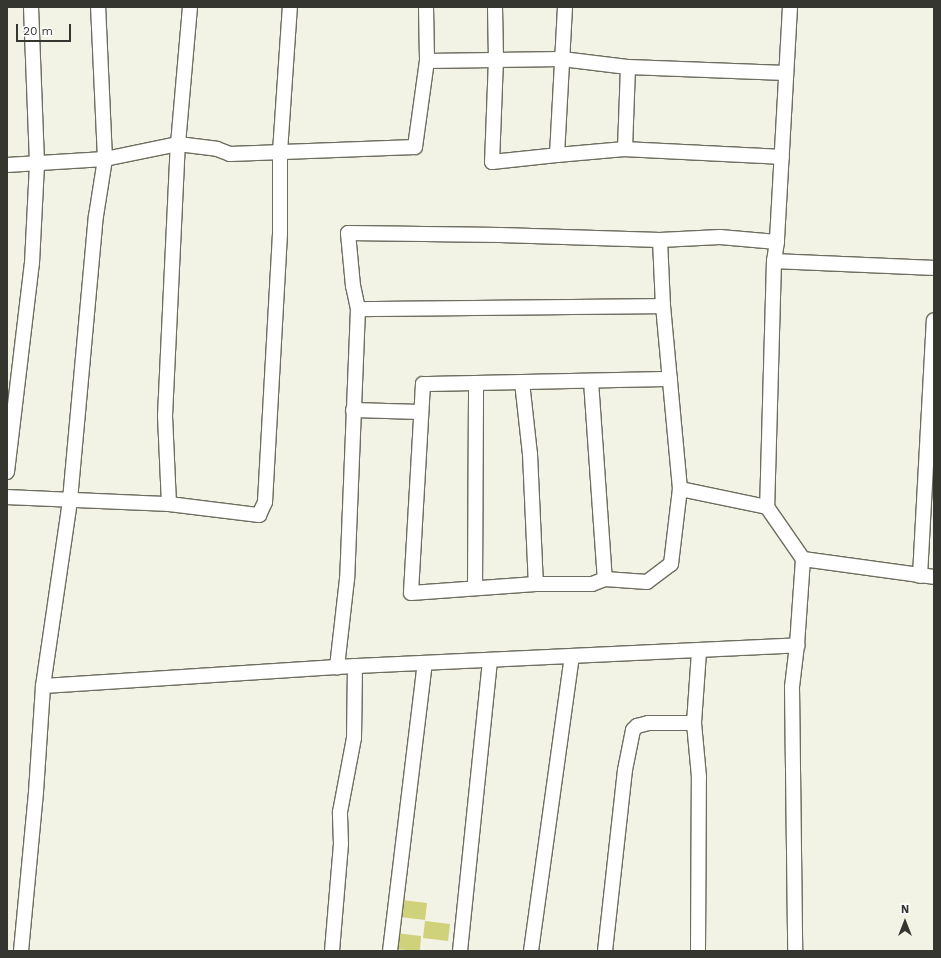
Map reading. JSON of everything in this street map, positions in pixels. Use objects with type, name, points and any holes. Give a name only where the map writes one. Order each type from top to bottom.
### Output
[{"type":"street","points":[[7,472],[32,263],[37,163],[31,7]]},
{"type":"street","points":[[21,951],[36,792],[43,686],[70,500],[96,216],[105,159],[98,7]]},
{"type":"street","points":[[169,504],[165,416],[178,144],[190,7]]},
{"type":"street","points":[[7,497],[169,504],[259,515],[265,502],[280,234],[280,152],[290,7]]},
{"type":"street","points":[[7,165],[105,159],[178,144],[217,149],[230,154],[415,147],[428,60],[426,7]]},
{"type":"street","points":[[495,7],[496,59],[492,162],[625,149],[782,157]]},
{"type":"street","points":[[557,155],[565,7]]},
{"type":"street","points":[[790,7],[777,242],[774,261],[767,507],[803,559],[797,645],[792,688],[795,951]]},
{"type":"street","points":[[428,60],[562,59],[628,67],[786,73]]},
{"type":"street","points":[[625,149],[628,67]]},
{"type":"street","points":[[336,667],[347,579],[358,309],[353,286],[348,233],[500,235],[660,240],[720,237],[777,242]]},
{"type":"street","points":[[660,240],[663,306],[670,379],[680,489],[671,564],[647,582],[605,579],[592,584],[536,584],[411,593],[423,384],[670,379]]},
{"type":"street","points":[[774,261],[934,268]]},
{"type":"street","points":[[358,309],[663,306]]},
{"type":"street","points":[[920,576],[934,320]]},
{"type":"street","points":[[591,381],[605,579]]},
{"type":"street","points":[[522,382],[530,454],[536,584]]},
{"type":"street","points":[[475,588],[476,383]]},
{"type":"street","points":[[353,410],[421,412]]},
{"type":"street","points":[[680,489],[767,507]]},
{"type":"street","points":[[803,559],[934,577]]},
{"type":"street","points":[[43,686],[336,667],[490,661],[797,645]]},
{"type":"street","points":[[698,951],[699,777],[694,722],[699,651]]},
{"type":"street","points":[[531,951],[572,657]]},
{"type":"street","points":[[460,951],[490,661]]},
{"type":"street","points":[[390,951],[425,663]]},
{"type":"street","points":[[332,951],[341,844],[340,812],[354,738],[355,666]]},
{"type":"street","points":[[605,951],[625,770],[633,730],[637,726],[648,722],[694,722]]},
{"type":"building","points":[[402,900],[427,903],[425,920],[400,917]]},
{"type":"building","points":[[425,921],[450,924],[448,941],[423,938]]},
{"type":"building","points":[[396,933],[421,936],[420,951],[394,949]]}]
